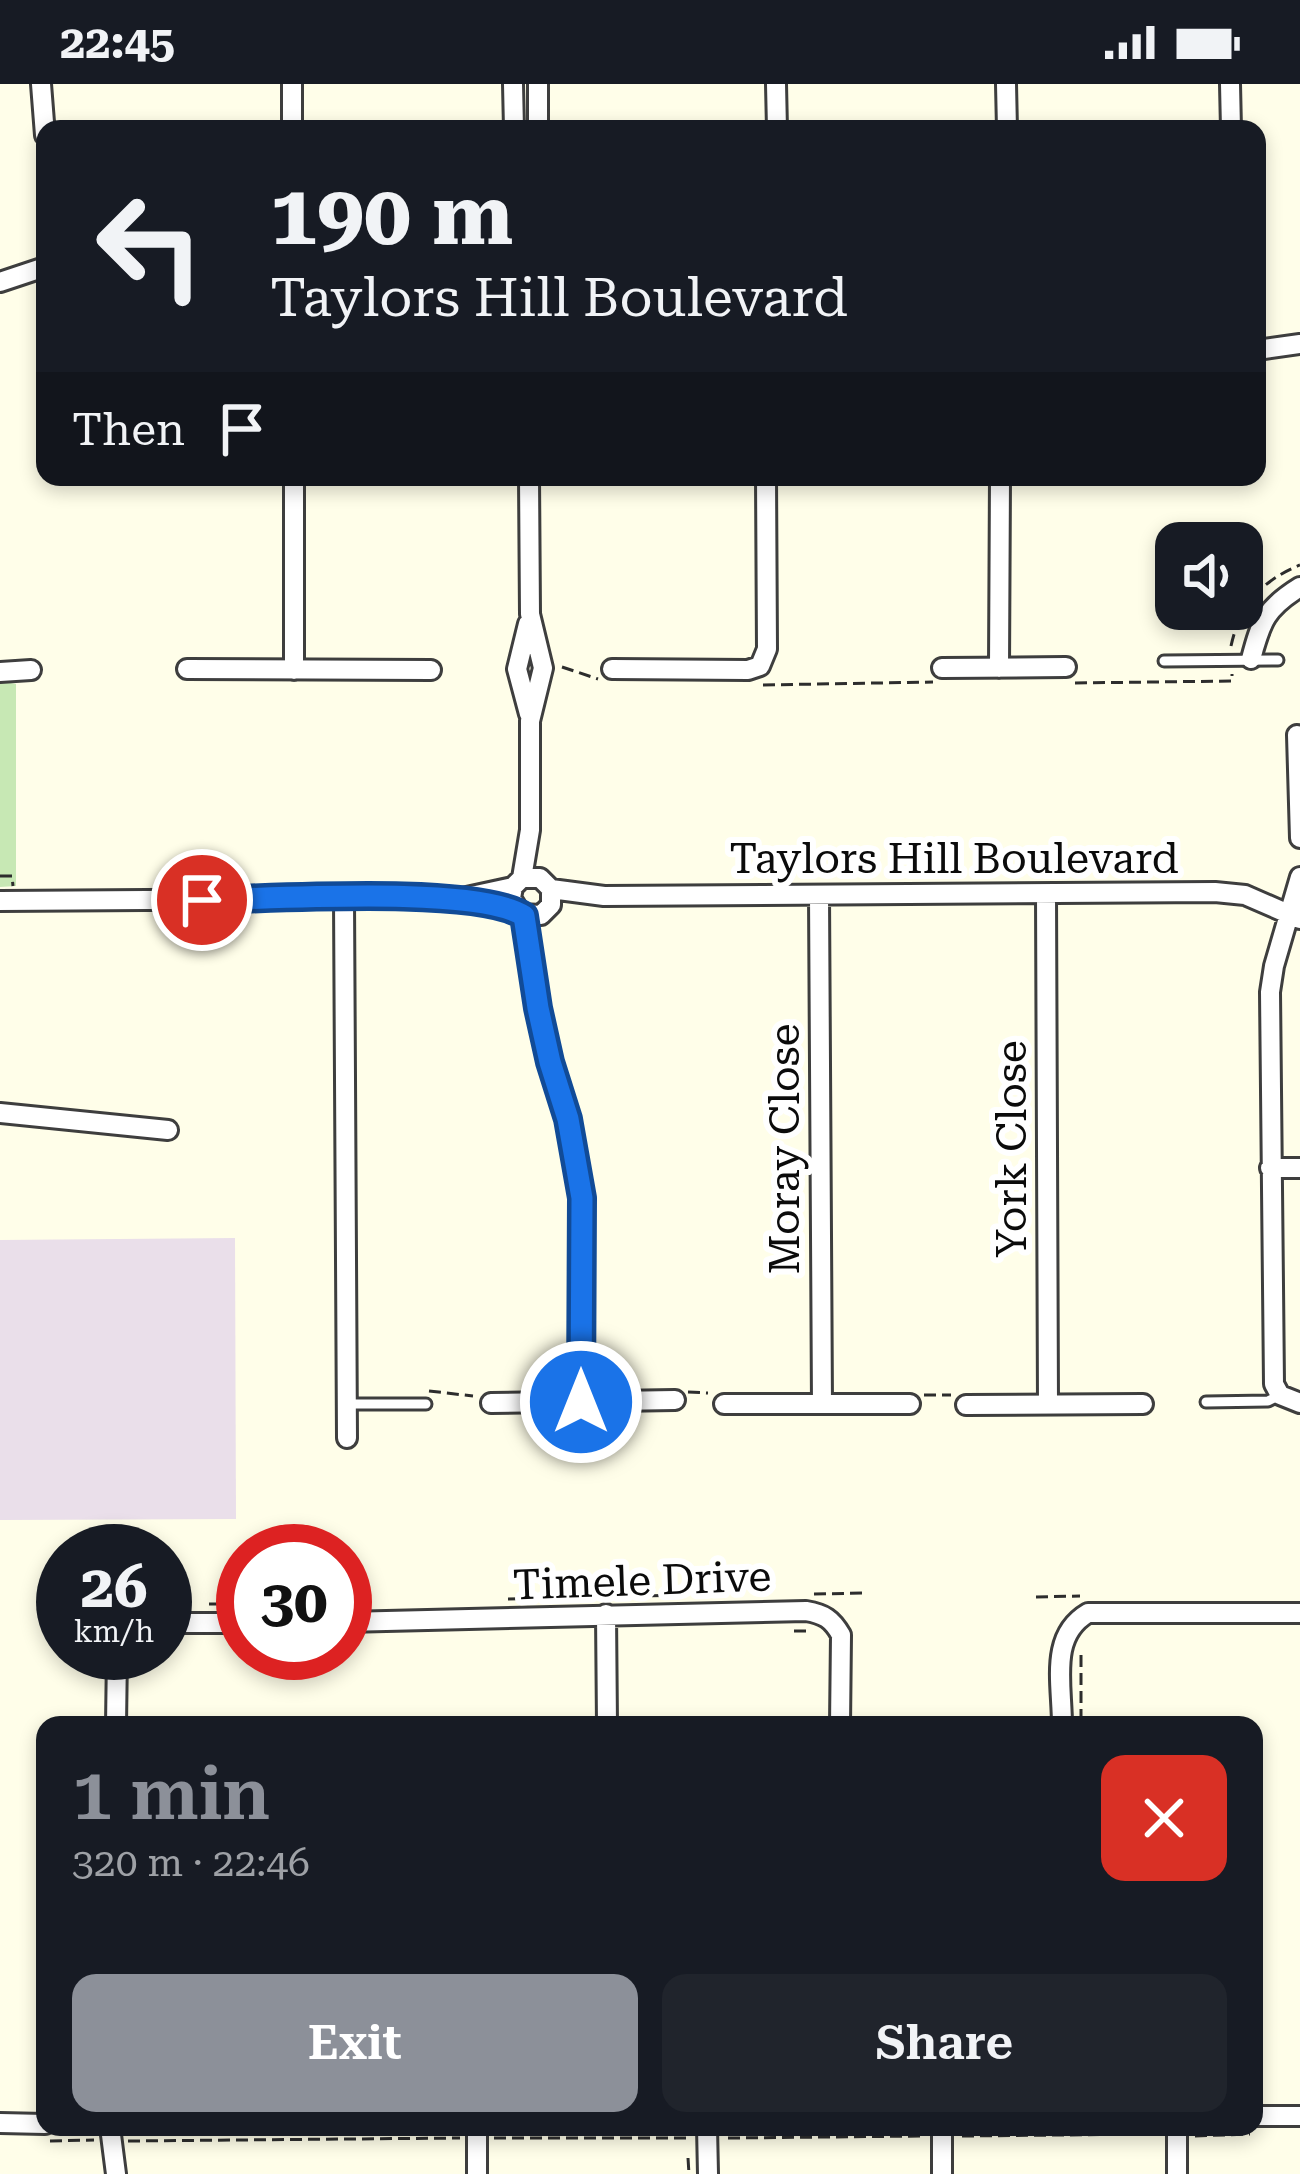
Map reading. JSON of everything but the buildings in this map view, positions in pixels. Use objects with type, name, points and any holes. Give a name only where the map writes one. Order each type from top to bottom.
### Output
[{"type":"street","points":[[41,84],[44,120]]},
{"type":"street","points":[[292,84],[292,120]]},
{"type":"street","points":[[513,84],[514,120]]},
{"type":"street","points":[[538,84],[538,120]]},
{"type":"street","points":[[776,84],[777,120]]},
{"type":"street","points":[[1006,84],[1007,120]]},
{"type":"street","points":[[1230,84],[1231,120]]},
{"type":"street","points":[[0,281],[36,270]]},
{"type":"street","points":[[1266,349],[1300,344]]},
{"type":"street","points":[[294,486],[294,670]]},
{"type":"street","points":[[530,486],[530,614],[518,669],[530,721],[534,964],[538,1008],[568,1119],[582,1198],[581,1402]]},
{"type":"street","points":[[612,669],[748,670],[760,665],[767,649],[766,486]]},
{"type":"street","points":[[999,668],[1000,486]]},
{"type":"street","points":[[1251,659],[1260,625],[1274,603],[1300,587]]},
{"type":"street","points":[[942,668],[1066,667]]},
{"type":"street","points":[[187,669],[431,670]]},
{"type":"street","points":[[0,672],[31,670]]},
{"type":"street","points":[[1297,735],[1300,838]]},
{"type":"street","points":[[1300,877],[1295,917],[1274,966],[1270,992],[1274,1384],[1280,1395],[1300,1403]]},
{"type":"street","name":"Taylors Hill Boulevard","points":[[0,901],[1215,892],[1245,895],[1295,917]]},
{"type":"street","name":"York Close","points":[[1046,894],[1048,1404]]},
{"type":"street","name":"Moray Close","points":[[819,895],[822,1404]]},
{"type":"street","points":[[344,899],[347,1438]]},
{"type":"street","points":[[0,1113],[168,1130]]},
{"type":"street","points":[[1270,1168],[1300,1168]]},
{"type":"street","points":[[491,1403],[675,1400]]},
{"type":"street","points":[[724,1404],[900,1404]]},
{"type":"street","points":[[967,1405],[1142,1404]]},
{"type":"street","points":[[1062,1716],[1062,1638],[1072,1622],[1088,1613],[1300,1613]]},
{"type":"street","points":[[606,1614],[607,1716]]},
{"type":"street","name":"Timele Drive","points":[[372,1622],[482,1622],[606,1614],[821,1614],[834,1622],[841,1635],[840,1716]]},
{"type":"street","points":[[116,1716],[117,1680]]},
{"type":"street","points":[[1263,2124],[1300,2116]]},
{"type":"street","points":[[0,2123],[36,2131]]},
{"type":"street","points":[[116,2136],[116,2170]]},
{"type":"street","points":[[477,2136],[477,2174]]},
{"type":"street","points":[[707,2136],[708,2174]]},
{"type":"street","points":[[942,2136],[942,2174]]},
{"type":"street","points":[[1177,2136],[1177,2174]]},
{"type":"lane","points":[[1164,661],[1278,660]]},
{"type":"lane","points":[[1206,1402],[1268,1401],[1280,1395]]},
{"type":"lane","points":[[347,1404],[420,1404]]},
{"type":"path","points":[[420,1404],[415,1391],[491,1396],[491,1403]]},
{"type":"path","points":[[900,1404],[890,1394],[966,1394],[967,1405]]},
{"type":"path","points":[[794,1631],[813,1630]]},
{"type":"shaded area","points":[[235,1238],[236,1519],[0,1520],[0,1240]]},
{"type":"green space","points":[[0,681],[16,684],[16,886],[0,887]]},
{"type":"route","points":[[202,900],[462,898],[514,909],[524,916],[538,1008],[568,1119],[582,1198],[581,1402]]}]
